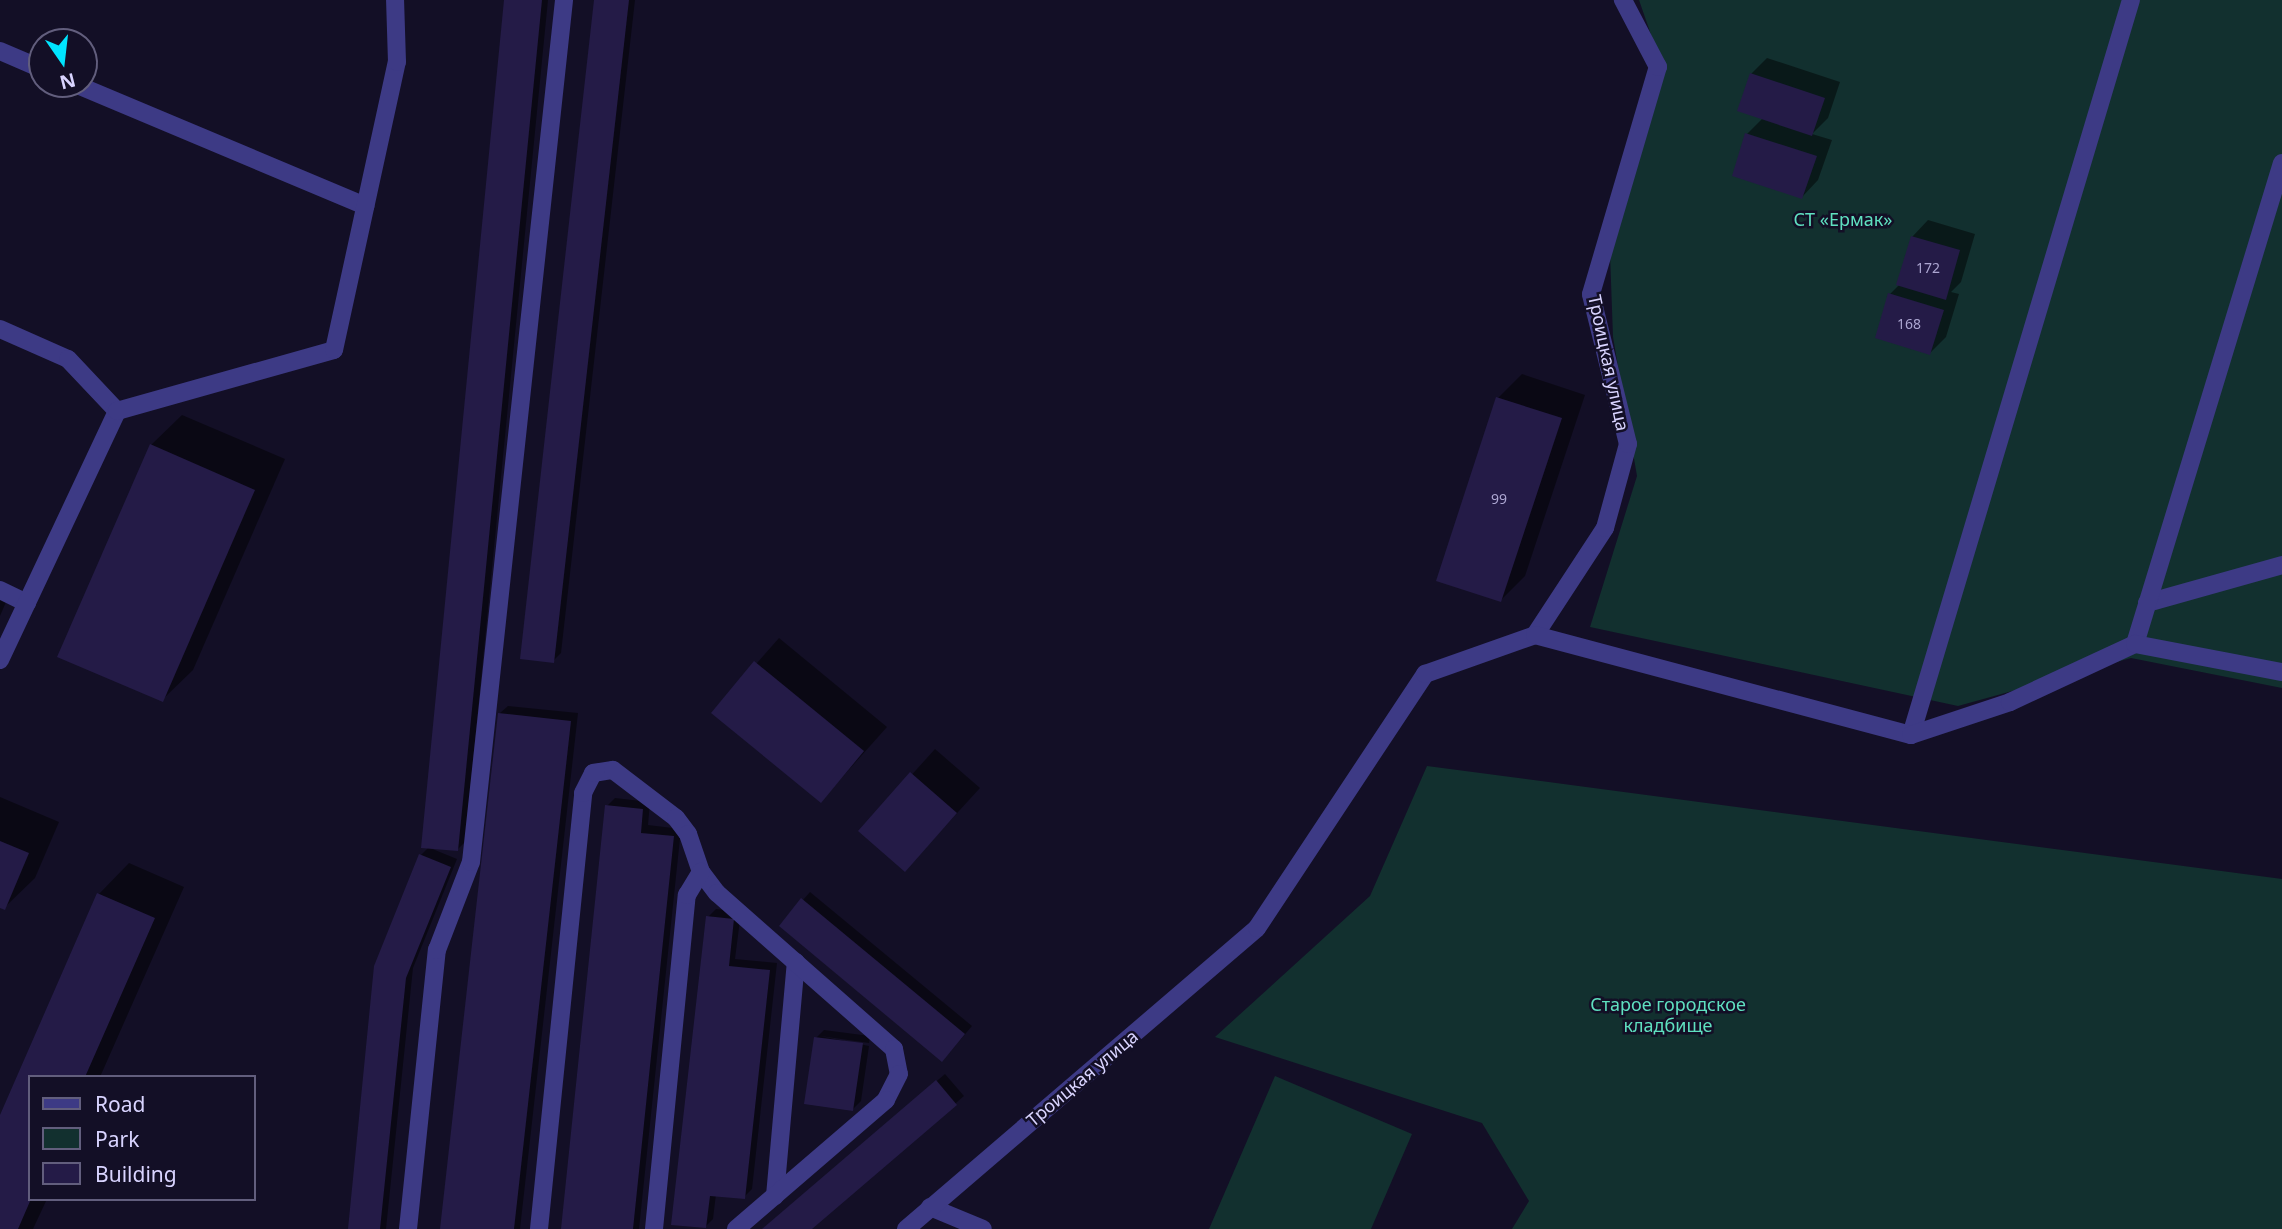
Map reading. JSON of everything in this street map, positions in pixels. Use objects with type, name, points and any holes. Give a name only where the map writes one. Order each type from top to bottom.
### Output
[{"type":"street","points":[[0,660],[117,411],[334,350],[397,62],[395,0]]},
{"type":"street","points":[[408,1229],[437,950],[471,862],[564,0]]},
{"type":"street","name":"Троицкая улица","points":[[906,1229],[1257,928],[1425,674],[1535,635],[1605,527],[1628,444],[1591,294],[1658,67],[1623,0]]},
{"type":"street","points":[[1911,735],[2131,0]]},
{"type":"street","points":[[0,51],[28,63]]},
{"type":"street","points":[[98,94],[365,206]]},
{"type":"street","points":[[2134,644],[2279,181],[2282,163]]},
{"type":"street","points":[[0,329],[68,359],[117,411]]},
{"type":"street","points":[[2147,603],[2282,565]]},
{"type":"street","points":[[0,590],[27,603]]},
{"type":"street","points":[[1535,635],[1911,735],[2010,702],[2134,644],[2282,672]]},
{"type":"street","points":[[539,1229],[583,793],[593,772],[613,770],[676,818],[688,834],[701,872],[717,893],[894,1049],[899,1074],[886,1100],[736,1229]]},
{"type":"street","points":[[654,1229],[687,895],[701,872]]},
{"type":"street","points":[[775,1196],[796,962]]},
{"type":"street","points":[[930,1208],[983,1229]]},
{"type":"green space","name":"СТ «Ермак»","points":[[1639,0],[2282,0],[2282,688],[2131,658],[1958,706],[1590,627],[1637,476],[1613,337],[1610,254],[1657,52]]},
{"type":"green space","name":"Старое городское кладбище","points":[[1427,766],[2282,879],[2282,1229],[1512,1229],[1529,1201],[1482,1123],[1215,1037],[1370,896]]},
{"type":"green space","points":[[1275,1076],[1412,1134],[1371,1229],[1209,1229]]},
{"type":"building","points":[[504,0],[542,0],[458,851],[421,848]]},
{"type":"building","points":[[594,0],[629,0],[554,663],[520,659]]},
{"type":"building","points":[[1750,73],[1825,98],[1812,136],[1737,111]]},
{"type":"building","points":[[1745,133],[1817,156],[1802,199],[1732,176]]},
{"type":"building","points":[[1911,236],[1960,250],[1946,300],[1896,285]]},
{"type":"building","points":[[1888,293],[1944,310],[1930,355],[1875,338]]},
{"type":"building","points":[[1496,397],[1562,418],[1501,602],[1436,581]]},
{"type":"building","points":[[150,444],[255,490],[163,702],[57,657]]},
{"type":"building","points":[[754,661],[864,751],[821,803],[711,713]]},
{"type":"building","points":[[498,713],[571,721],[514,1229],[440,1229]]},
{"type":"building","points":[[910,772],[957,813],[905,872],[858,831]]},
{"type":"building","points":[[605,805],[643,809],[641,833],[674,836],[633,1229],[561,1229]]},
{"type":"building","points":[[0,841],[29,853],[5,910],[0,908]]},
{"type":"building","points":[[419,854],[451,867],[406,978],[380,1229],[348,1229],[374,966]]},
{"type":"building","points":[[97,893],[155,918],[86,1075],[28,1075],[28,1201],[30,1201],[18,1229],[0,1229],[0,1115]]},
{"type":"building","points":[[801,898],[965,1034],[942,1062],[779,926]]},
{"type":"building","points":[[706,916],[734,919],[729,966],[770,970],[745,1199],[710,1196],[706,1228],[671,1225]]},
{"type":"building","points":[[814,1037],[863,1043],[853,1111],[804,1104]]},
{"type":"building","points":[[936,1080],[957,1105],[812,1229],[762,1229]]}]
